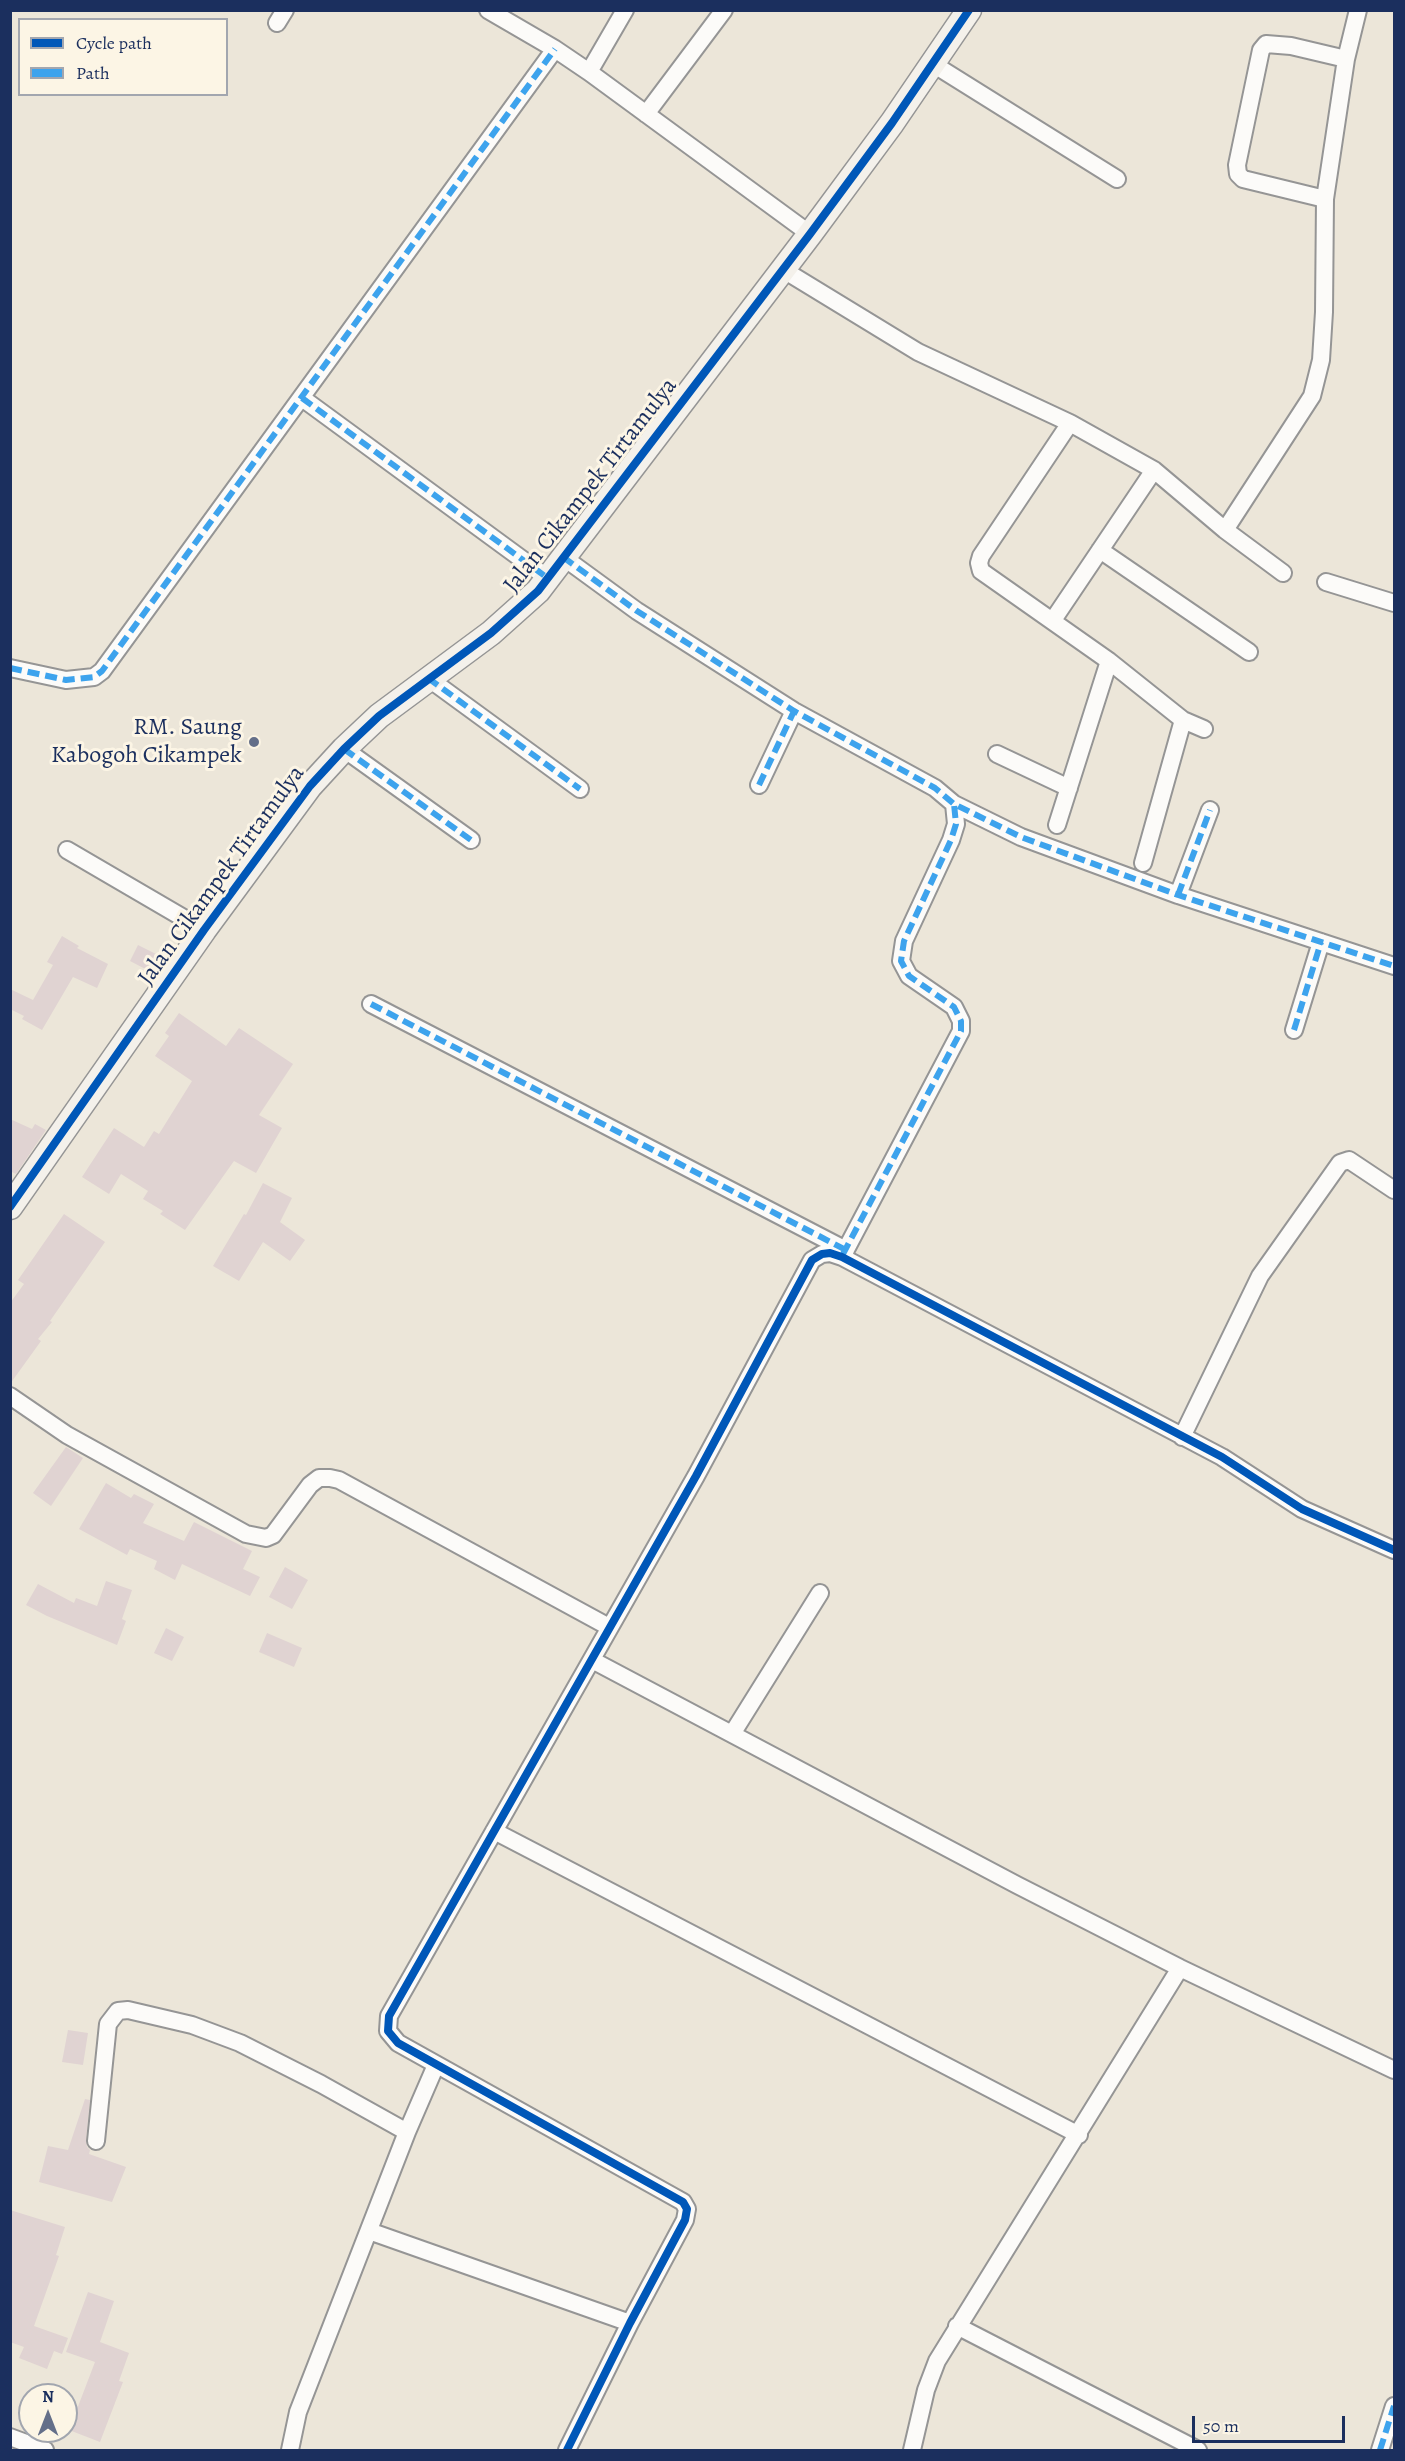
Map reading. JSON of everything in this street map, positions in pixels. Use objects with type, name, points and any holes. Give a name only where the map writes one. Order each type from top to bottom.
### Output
[{"type":"street","points":[[488,10],[555,49],[589,72],[810,234]]},
{"type":"street","points":[[589,72],[625,10]]},
{"type":"street","points":[[646,114],[724,10]]},
{"type":"street","name":"Jalan Cikampek Tirtamulya","points":[[10,1207],[286,816],[344,749],[379,716],[521,609],[549,579],[563,557],[810,234],[933,64],[969,10]]},
{"type":"street","points":[[1225,530],[1312,396],[1321,360],[1325,200],[1346,59],[1358,10]]},
{"type":"street","points":[[1325,200],[1243,179],[1238,174],[1237,165],[1261,50],[1266,44],[1291,46],[1346,59]]},
{"type":"street","points":[[10,668],[66,680],[94,677],[102,671],[555,49]]},
{"type":"street","points":[[933,64],[1117,179]]},
{"type":"street","points":[[782,269],[918,352],[1070,423],[1154,470],[1225,530],[1283,573]]},
{"type":"street","points":[[302,398],[549,579]]},
{"type":"street","points":[[1070,423],[979,563],[981,571],[1053,620],[1183,720],[1204,729]]},
{"type":"street","points":[[1053,620],[1154,470]]},
{"type":"street","points":[[1100,550],[1249,652]]},
{"type":"street","points":[[563,557],[637,611],[794,711],[936,788],[954,804],[1021,837],[1178,895],[1395,966]]},
{"type":"street","points":[[1326,582],[1395,603]]},
{"type":"street","points":[[1058,825],[1109,662]]},
{"type":"street","points":[[428,678],[580,789]]},
{"type":"street","points":[[759,785],[794,711]]},
{"type":"street","points":[[1143,862],[1183,720]]},
{"type":"street","points":[[344,749],[471,840]]},
{"type":"street","points":[[997,754],[1069,788]]},
{"type":"street","points":[[844,1253],[961,1031],[961,1022],[954,1006],[909,976],[901,961],[904,941],[951,840],[956,824],[954,804]]},
{"type":"street","points":[[1178,895],[1210,810]]},
{"type":"street","points":[[67,850],[204,930]]},
{"type":"street","points":[[1294,1030],[1321,942]]},
{"type":"street","points":[[371,1005],[844,1253],[1245,1470],[1302,1509],[1395,1550]]},
{"type":"street","points":[[1182,1437],[1260,1276],[1340,1163],[1349,1160],[1395,1190]]},
{"type":"street","points":[[567,2451],[685,2220],[687,2209],[683,2202],[436,2065],[391,2037],[388,2031],[389,2016],[696,1476],[813,1260],[822,1254],[844,1253]]},
{"type":"street","points":[[10,1396],[67,1435],[246,1534],[266,1538],[273,1535],[310,1485],[320,1478],[339,1480],[609,1627]]},
{"type":"street","points":[[732,1734],[820,1593]]},
{"type":"street","points":[[592,1660],[1017,1885],[1180,1968],[1395,2070]]},
{"type":"street","points":[[494,1831],[1078,2135]]},
{"type":"street","points":[[912,2451],[926,2390],[937,2361],[1180,1968]]},
{"type":"street","points":[[96,2141],[108,2024],[118,2011],[128,2010],[192,2025],[240,2043],[321,2084],[407,2132]]},
{"type":"street","points":[[290,2451],[298,2412],[407,2132],[436,2065]]},
{"type":"street","points":[[369,2231],[630,2324]]},
{"type":"street","points":[[957,2326],[1198,2451]]},
{"type":"street","points":[[1380,2451],[1395,2406]]},
{"type":"street","points":[[10,2437],[45,2451]]},
{"type":"building","points":[[62,936],[79,946],[77,948],[108,964],[97,988],[73,977],[42,1030],[22,1019],[24,1016],[10,1009],[10,989],[33,1000],[53,965],[47,962]]},
{"type":"building","points":[[138,945],[162,957],[153,973],[130,961]]},
{"type":"building","points":[[179,1013],[226,1046],[239,1028],[293,1064],[259,1115],[282,1128],[256,1173],[234,1161],[185,1230],[160,1214],[163,1211],[143,1199],[148,1191],[121,1174],[109,1194],[82,1177],[114,1128],[144,1147],[154,1131],[159,1134],[192,1081],[155,1056],[169,1036],[165,1033]]},
{"type":"building","points":[[10,1119],[32,1129],[35,1124],[46,1130],[16,1174],[10,1171]]},
{"type":"building","points":[[263,1183],[292,1198],[280,1222],[305,1240],[290,1261],[263,1242],[239,1281],[213,1266],[244,1214],[246,1215]]},
{"type":"building","points":[[64,1214],[105,1242],[50,1321],[52,1322],[38,1339],[41,1341],[10,1384],[10,1303],[24,1284],[18,1280]]},
{"type":"building","points":[[66,1447],[83,1458],[51,1506],[33,1493]]},
{"type":"building","points":[[106,1483],[131,1498],[134,1494],[154,1504],[143,1523],[184,1541],[194,1522],[252,1551],[243,1569],[260,1577],[250,1596],[182,1564],[175,1580],[154,1569],[157,1561],[130,1549],[127,1555],[79,1529]]},
{"type":"building","points":[[285,1567],[308,1580],[292,1609],[269,1597]]},
{"type":"building","points":[[106,1581],[132,1590],[122,1619],[126,1621],[117,1645],[26,1605],[38,1584],[74,1603],[76,1598],[97,1606]]},
{"type":"building","points":[[166,1628],[184,1637],[172,1661],[154,1653]]},
{"type":"building","points":[[267,1633],[302,1648],[294,1667],[259,1652]]},
{"type":"building","points":[[68,2030],[88,2033],[83,2065],[62,2062]]},
{"type":"building","points":[[85,2099],[90,2100],[86,2140],[90,2150],[89,2154],[126,2167],[112,2202],[39,2182],[48,2146],[68,2150]]},
{"type":"building","points":[[10,2210],[65,2227],[56,2255],[59,2256],[34,2326],[68,2338],[62,2354],[54,2351],[47,2369],[19,2358],[24,2347],[10,2342]]},
{"type":"building","points":[[88,2292],[114,2301],[100,2342],[129,2353],[119,2381],[123,2382],[100,2442],[78,2433],[78,2406],[95,2362],[66,2352]]},
{"type":"marked path","points":[[10,668],[66,680],[94,677],[102,671],[555,49]]},
{"type":"marked path","points":[[302,398],[549,579]]},
{"type":"marked path","points":[[563,557],[637,611],[794,711],[935,788],[954,804],[1021,837],[1178,895],[1394,966]]},
{"type":"marked path","points":[[428,678],[580,789]]},
{"type":"marked path","points":[[759,785],[794,711]]},
{"type":"marked path","points":[[344,749],[471,840]]},
{"type":"marked path","points":[[843,1254],[961,1031],[961,1021],[954,1007],[909,976],[901,961],[904,941],[951,840],[956,824],[954,804]]},
{"type":"marked path","points":[[1178,895],[1210,810]]},
{"type":"marked path","points":[[1294,1030],[1321,942]]},
{"type":"marked path","points":[[371,1004],[846,1250]]},
{"type":"marked path","points":[[1380,2450],[1394,2406]]},
{"type":"cycle path","points":[[10,1207],[204,930],[310,786],[379,716],[491,633],[538,591],[810,234],[892,123],[969,10]]},
{"type":"cycle path","points":[[567,2450],[630,2323],[685,2220],[687,2209],[683,2202],[398,2043],[388,2031],[389,2016],[696,1476],[812,1260],[822,1254],[830,1253],[842,1257],[1222,1457],[1302,1509],[1394,1550]]},
{"type":"place","name":"RM. Saung Kabogoh Cikampek","points":[[254,742]]}]
